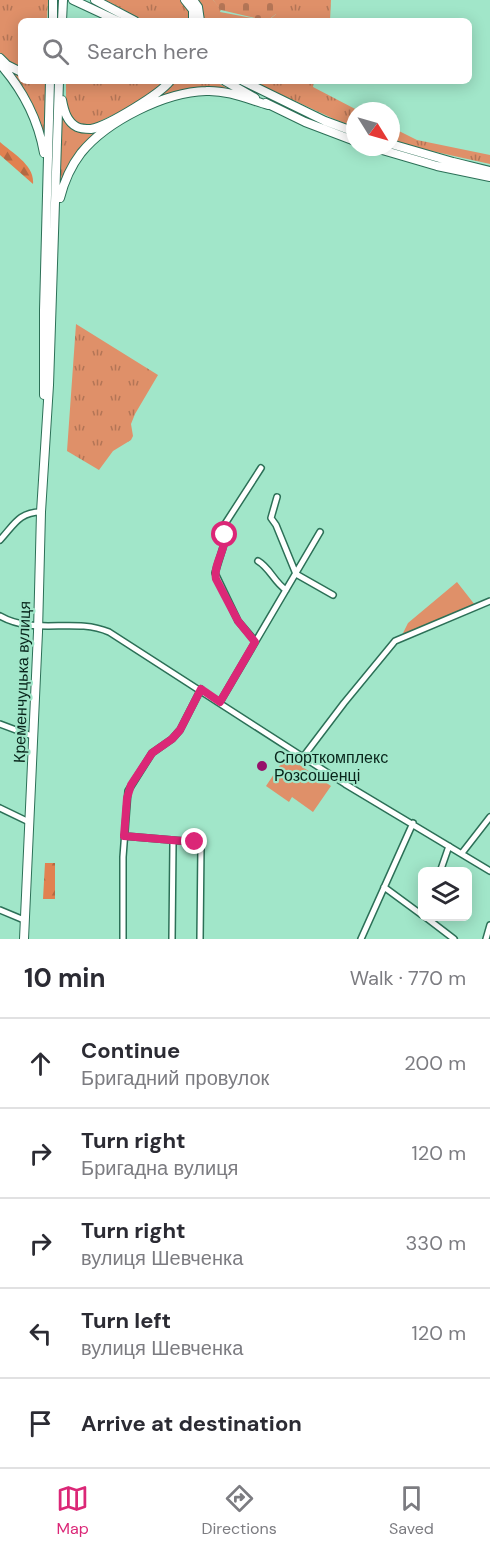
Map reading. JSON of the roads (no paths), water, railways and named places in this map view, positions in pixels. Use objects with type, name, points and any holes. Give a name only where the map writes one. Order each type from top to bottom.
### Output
[{"type":"highway","points":[[53,0],[53,18]]},
{"type":"highway","points":[[62,18],[63,0]]},
{"type":"highway","points":[[94,0],[129,18]]},
{"type":"highway","points":[[185,0],[193,10],[193,18]]},
{"type":"highway","points":[[192,0],[198,7],[200,18]]},
{"type":"highway","points":[[76,2],[111,18]]},
{"type":"highway","points":[[0,58],[18,70]]},
{"type":"highway","points":[[0,64],[18,88],[34,116],[41,135],[46,180]]},
{"type":"highway","points":[[46,426],[43,376],[50,84]]},
{"type":"highway","points":[[46,426],[60,84]]},
{"type":"highway","points":[[59,90],[69,120],[77,127],[90,129],[159,93],[167,84]]},
{"type":"highway","points":[[230,84],[268,105]]},
{"type":"highway","points":[[249,84],[325,121],[346,129]]},
{"type":"highway","points":[[56,214],[66,179],[82,152],[108,129],[144,108],[171,96],[208,91],[228,93],[268,105],[346,137]]},
{"type":"highway","points":[[400,147],[490,171]]},
{"type":"highway","points":[[400,155],[490,177]]},
{"type":"highway","name":"Кременчуцька вулиця","points":[[24,939],[46,426]]},
{"type":"street","points":[[255,642],[238,621],[215,573],[225,541],[223,527],[261,468]]},
{"type":"street","points":[[277,496],[271,518],[296,574],[333,595]]},
{"type":"street","points":[[0,540],[22,516],[29,512],[41,513]]},
{"type":"street","points":[[220,702],[321,532]]},
{"type":"street","points":[[258,561],[286,590]]},
{"type":"street","points":[[303,757],[395,641],[490,601]]},
{"type":"street","points":[[0,616],[21,626],[93,627],[104,630],[201,689],[303,757],[490,871]]},
{"type":"street","points":[[123,939],[124,836],[127,798],[131,785],[152,753],[172,739],[180,730],[201,689]]},
{"type":"street","points":[[0,724],[32,736]]},
{"type":"street","points":[[0,808],[29,822]]},
{"type":"street","points":[[462,853],[490,817]]},
{"type":"street","points":[[361,939],[413,822]]},
{"type":"street","points":[[124,836],[201,844],[200,939]]},
{"type":"street","points":[[172,939],[173,844]]},
{"type":"street","points":[[442,867],[449,846]]},
{"type":"street","points":[[384,887],[418,912]]},
{"type":"street","points":[[0,910],[24,920]]},
{"type":"street","points":[[431,921],[454,939]]},
{"type":"street","points":[[486,939],[490,925]]},
{"type":"place","name":"Спорткомплекс Розсошенці","points":[[262,766]]}]
